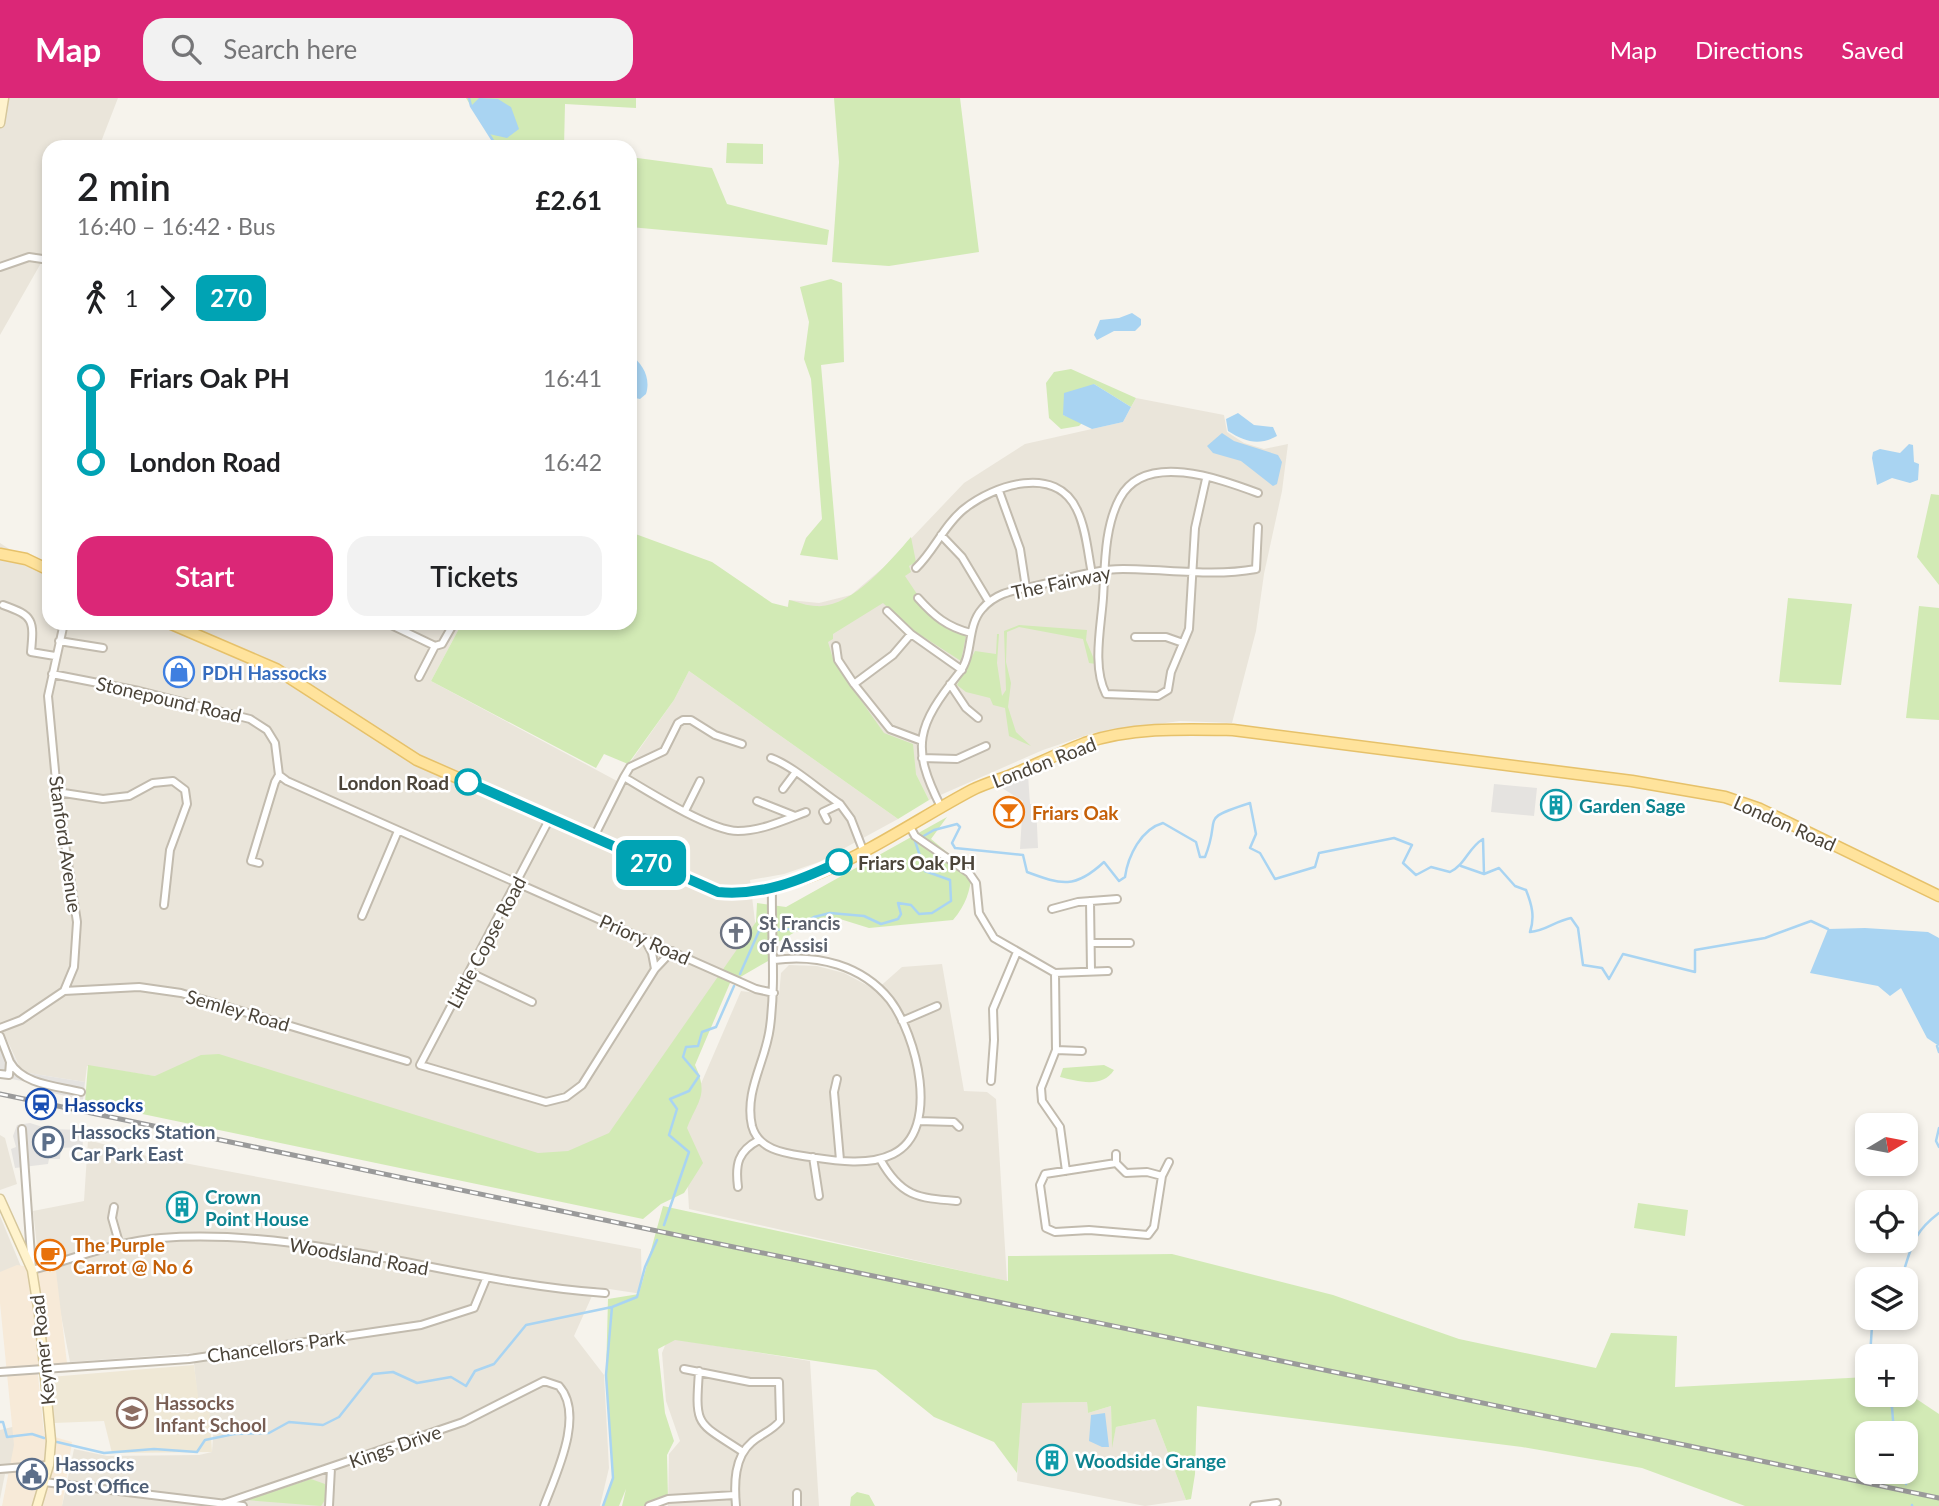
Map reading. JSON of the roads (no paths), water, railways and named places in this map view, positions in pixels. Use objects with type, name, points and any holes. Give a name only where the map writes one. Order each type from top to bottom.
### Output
[{"type":"main road","points":[[0,123],[5,98]]},
{"type":"main road","points":[[0,554],[26,559],[42,567]]},
{"type":"main road","name":"London Road","points":[[185,630],[276,669],[417,760],[718,892],[738,894],[772,889],[800,880],[863,850],[974,789],[1087,743],[1149,731],[1233,730],[1632,781],[1725,797],[1760,809],[1939,896]]},
{"type":"main road","name":"Keymer Road","points":[[0,1199],[32,1270],[44,1369],[51,1441],[49,1465],[37,1506]]},
{"type":"street","points":[[0,267],[29,257],[42,259]]},
{"type":"street","points":[[1206,479],[1195,528],[1189,629],[1171,672],[1168,690],[1158,696],[1106,694],[1101,685],[1099,652],[1105,571],[1113,515],[1128,486],[1155,473],[1188,474],[1224,480],[1258,493]]},
{"type":"street","points":[[916,568],[964,509],[999,491],[1038,482],[1058,488],[1077,510],[1092,573]]},
{"type":"street","points":[[999,491],[1020,550],[1026,588]]},
{"type":"street","name":"The Fairway","points":[[941,807],[925,774],[922,758],[926,723],[962,670],[977,614],[989,602],[1009,591],[1105,571],[1256,569],[1258,527]]},
{"type":"street","points":[[941,535],[962,557],[989,602]]},
{"type":"street","points":[[918,598],[935,617],[954,629],[971,633]]},
{"type":"street","points":[[2,605],[25,613],[31,620],[31,652],[55,656]]},
{"type":"street","points":[[887,611],[911,634],[962,670]]},
{"type":"street","name":"Stanford Avenue","points":[[62,630],[48,696],[57,792],[77,922],[74,967],[64,991]]},
{"type":"street","points":[[402,630],[435,646],[442,644],[450,630]]},
{"type":"street","points":[[854,684],[892,655],[911,634]]},
{"type":"street","points":[[1135,638],[1166,637],[1183,643]]},
{"type":"street","points":[[59,641],[103,648]]},
{"type":"street","points":[[419,677],[435,646]]},
{"type":"street","points":[[836,646],[838,660],[890,729],[922,741]]},
{"type":"street","name":"Stonepound Road","points":[[52,674],[139,691],[250,719],[267,730],[275,743],[279,775]]},
{"type":"street","points":[[950,684],[966,708],[978,718]]},
{"type":"street","points":[[594,837],[629,767],[664,751],[677,723],[691,720],[715,735],[742,744]]},
{"type":"street","points":[[922,758],[957,758],[986,746]]},
{"type":"street","points":[[771,758],[787,765],[840,804],[850,819],[863,850]]},
{"type":"street","points":[[783,789],[795,773]]},
{"type":"street","points":[[259,863],[251,861],[279,775],[517,883]]},
{"type":"street","points":[[624,777],[685,811],[734,831],[761,828],[806,812]]},
{"type":"street","points":[[57,792],[103,799],[129,796],[153,783],[173,781],[185,790],[187,804],[170,850],[164,905]]},
{"type":"street","points":[[685,811],[700,781]]},
{"type":"street","points":[[757,801],[796,816]]},
{"type":"street","points":[[827,820],[823,812],[840,804]]},
{"type":"street","name":"Little Copse Road","points":[[550,818],[421,1065],[546,1101],[566,1097],[582,1085],[655,969]]},
{"type":"street","points":[[909,825],[919,839],[969,873],[976,883],[984,923],[994,937],[1055,973],[1108,971]]},
{"type":"street","points":[[362,916],[398,831]]},
{"type":"street","name":"Priory Road","points":[[517,883],[756,989],[774,993]]},
{"type":"street","points":[[772,889],[774,993],[770,1029],[750,1109],[753,1128],[759,1140],[784,1153],[840,1160],[880,1159],[896,1153],[912,1136],[918,1121],[920,1088],[915,1055],[902,1021],[889,999],[847,967],[807,958],[774,960]]},
{"type":"street","points":[[1052,909],[1090,901],[1117,899]]},
{"type":"street","points":[[1090,901],[1091,971]]},
{"type":"street","points":[[644,938],[652,953],[655,969]]},
{"type":"street","points":[[1091,943],[1130,943]]},
{"type":"street","points":[[655,969],[672,951]]},
{"type":"street","points":[[991,1082],[993,1009],[1017,952]]},
{"type":"street","points":[[471,973],[531,1002]]},
{"type":"street","points":[[1055,973],[1056,1050],[1041,1088],[1042,1101],[1060,1127],[1066,1171]]},
{"type":"street","name":"Semley Road","points":[[64,991],[139,987],[180,993],[407,1061]]},
{"type":"street","points":[[0,1028],[21,1020],[64,991]]},
{"type":"street","points":[[902,1021],[937,1006]]},
{"type":"street","points":[[0,1036],[14,1070],[30,1080],[81,1092]]},
{"type":"street","points":[[1056,1050],[1082,1051]]},
{"type":"street","points":[[0,1074],[9,1075],[10,1062]]},
{"type":"street","points":[[837,1079],[834,1092],[840,1160]]},
{"type":"street","points":[[918,1121],[954,1122],[959,1126]]},
{"type":"street","points":[[22,1129],[32,1270]]},
{"type":"street","points":[[738,1187],[737,1160],[745,1147],[759,1140]]},
{"type":"street","points":[[1116,1154],[1116,1163],[1126,1173],[1147,1172],[1162,1176]]},
{"type":"street","points":[[813,1157],[819,1196]]},
{"type":"street","points":[[880,1159],[893,1179],[908,1194],[957,1201]]},
{"type":"street","points":[[1116,1163],[1045,1174],[1040,1185],[1046,1228],[1055,1232],[1089,1230],[1148,1235],[1154,1227],[1162,1176],[1169,1162]]},
{"type":"street","points":[[114,1207],[112,1218],[120,1246]]},
{"type":"street","name":"Woodsland Road","points":[[32,1270],[158,1238],[254,1239],[486,1279],[605,1293]]},
{"type":"street","name":"Chancellors Park","points":[[0,1373],[189,1359],[421,1325],[474,1308],[486,1279]]},
{"type":"street","points":[[684,1370],[750,1382],[779,1382],[780,1421],[743,1452],[737,1466],[736,1506]]},
{"type":"street","points":[[699,1371],[696,1412],[702,1423],[743,1452]]},
{"type":"street","name":"Kings Drive","points":[[225,1503],[463,1422],[544,1381],[559,1385],[566,1394],[569,1415],[563,1454],[544,1506]]},
{"type":"street","points":[[0,1469],[49,1465]]},
{"type":"street","points":[[329,1506],[331,1468]]},
{"type":"street","points":[[44,1482],[243,1506]]},
{"type":"street","points":[[797,1493],[797,1506]]},
{"type":"street","points":[[649,1506],[668,1499],[735,1495]]},
{"type":"street","points":[[1254,1506],[1277,1503]]},
{"type":"water","points":[[479,98],[498,99],[511,107],[519,129],[507,138],[489,134],[471,106]]},
{"type":"water","points":[[1132,313],[1141,319],[1141,325],[1135,331],[1114,331],[1097,340],[1094,335],[1100,320],[1119,318]]},
{"type":"water","points":[[637,360],[647,377],[646,394],[637,398]]},
{"type":"water","points":[[1094,384],[1131,407],[1123,422],[1092,429],[1063,415],[1064,393]]},
{"type":"water","points":[[1238,413],[1254,425],[1273,427],[1277,436],[1258,442],[1234,435],[1228,431],[1226,419]]},
{"type":"water","points":[[1222,433],[1234,441],[1278,455],[1282,462],[1277,484],[1273,486],[1241,461],[1213,453],[1207,446]]},
{"type":"water","points":[[1909,444],[1913,445],[1914,462],[1919,464],[1918,480],[1910,483],[1892,478],[1877,485],[1873,452],[1880,449],[1900,453]]},
{"type":"water","points":[[1865,928],[1928,932],[1939,938],[1939,1046],[1927,1038],[1901,988],[1890,996],[1878,986],[1810,973],[1828,929]]},
{"type":"water","points":[[1105,1413],[1109,1447],[1089,1441],[1091,1415]]},
{"type":"waterway","points":[[469,98],[471,106],[493,140]]},
{"type":"waterway","points":[[740,974],[759,931],[791,929],[814,917],[830,913],[864,916],[881,924],[898,919],[901,914],[898,903],[911,905],[919,914],[932,913],[951,901],[950,880],[925,871],[915,841],[934,830],[957,824],[960,827],[952,843],[955,848],[1023,855],[1027,872],[1059,882],[1085,877],[1104,862],[1119,881],[1125,877],[1137,844],[1155,826],[1163,823],[1196,842],[1200,857],[1205,857],[1217,816],[1250,803],[1256,834],[1250,848],[1260,853],[1275,879],[1315,867],[1319,853],[1394,838],[1412,845],[1403,863],[1416,875],[1431,867],[1450,872],[1460,865],[1483,839],[1484,874]]},
{"type":"waterway","points":[[1461,866],[1484,874],[1499,868],[1515,886],[1526,890],[1532,911],[1530,932],[1571,918],[1578,928],[1583,965],[1602,968],[1609,979],[1623,954],[1695,972],[1695,950],[1765,938],[1811,921],[1828,929]]},
{"type":"waterway","points":[[664,1225],[689,1152],[669,1135],[677,1109],[670,1099],[689,1091],[699,1076],[683,1057],[686,1047],[698,1046],[702,1032],[716,1027],[734,986]]},
{"type":"waterway","points":[[1937,1046],[1939,1052]]},
{"type":"waterway","points":[[1939,1128],[1936,1141],[1939,1147]]},
{"type":"waterway","points":[[1905,1267],[1922,1228],[1939,1213]]},
{"type":"waterway","points":[[57,1442],[104,1453],[154,1449],[197,1452],[205,1440],[234,1434],[269,1433],[289,1422],[323,1425],[339,1417],[373,1374],[393,1372],[417,1383],[451,1377],[466,1386],[475,1371],[494,1364],[526,1325],[612,1307],[637,1297],[645,1267],[657,1240]]},
{"type":"waterway","points":[[603,1506],[613,1478],[606,1375],[612,1307]]},
{"type":"waterway","points":[[1871,1344],[1872,1330]]},
{"type":"waterway","points":[[1892,1407],[1893,1421]]},
{"type":"waterway","points":[[0,1422],[3,1422],[7,1437],[32,1434],[44,1438]]},
{"type":"railway","points":[[0,1094],[1939,1498]]},
{"type":"place","name":"PDH Hassocks","points":[[179,672]]},
{"type":"place","name":"London Road","points":[[468,782]]},
{"type":"place","name":"Garden Sage","points":[[1556,805]]},
{"type":"place","name":"Friars Oak","points":[[1009,812]]},
{"type":"place","name":"Friars Oak PH","points":[[839,862]]},
{"type":"place","name":"St Francis of Assisi","points":[[736,933]]},
{"type":"place","name":"Hassocks","points":[[41,1104]]},
{"type":"place","name":"Hassocks Station Car Park East","points":[[48,1142]]},
{"type":"place","name":"Crown Point House","points":[[182,1207]]},
{"type":"place","name":"The Purple Carrot @ No 6","points":[[50,1255]]},
{"type":"place","name":"Hassocks Infant School","points":[[132,1413]]},
{"type":"place","name":"Woodside Grange","points":[[1052,1460]]},
{"type":"place","name":"Hassocks Post Office","points":[[32,1474]]}]
